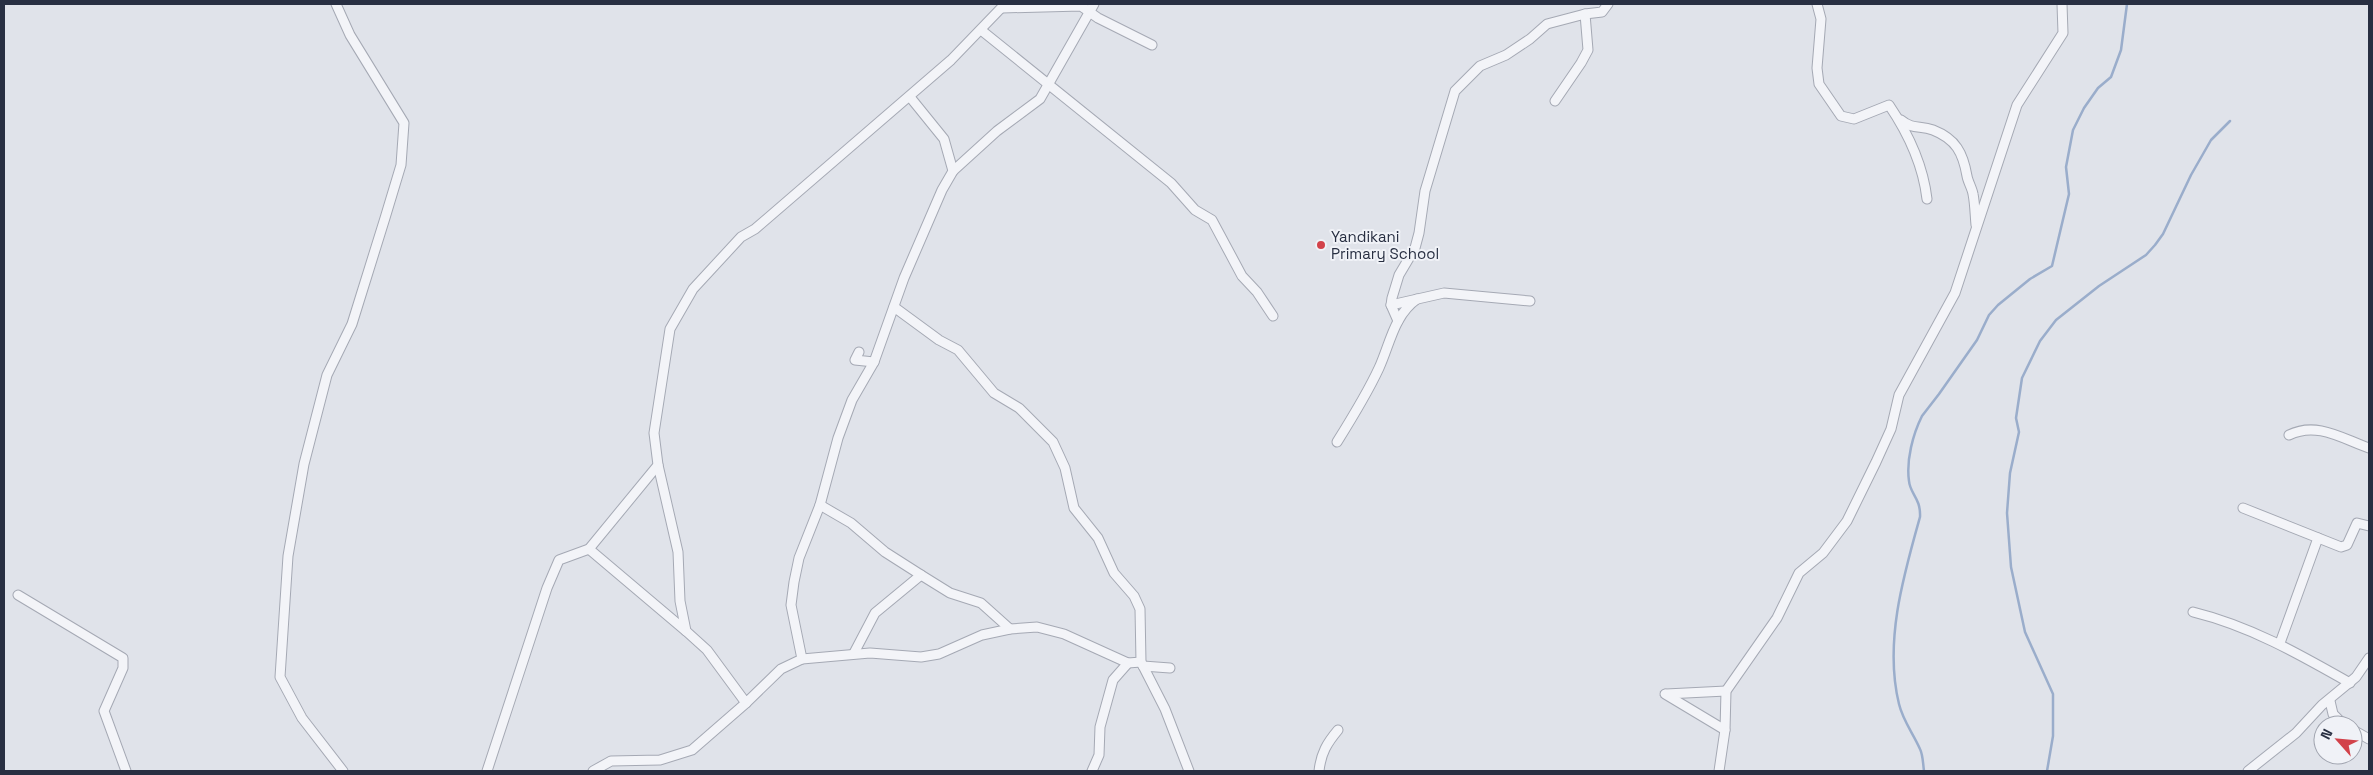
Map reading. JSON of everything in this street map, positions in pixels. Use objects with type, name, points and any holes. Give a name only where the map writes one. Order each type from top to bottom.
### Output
[{"type":"street","points":[[336,4],[350,35],[404,124],[401,165],[391,200],[352,324],[327,375],[304,464],[288,556],[280,677],[302,718],[343,771]]},
{"type":"street","points":[[802,659],[791,605],[800,558],[820,505],[838,438],[852,400],[874,362],[904,278],[942,190],[953,171],[996,131],[1040,99],[1091,13],[1094,4]]},
{"type":"street","points":[[1398,320],[1391,305],[1399,275],[1417,240],[1425,191],[1456,91],[1480,66],[1506,55],[1530,40],[1547,24],[1561,18],[1602,12],[1608,4]]},
{"type":"street","points":[[1817,4],[1821,19],[1817,68],[1819,84],[1841,116],[1854,118],[1890,105],[1898,118],[1924,177],[1927,198]]},
{"type":"street","points":[[1719,771],[1725,730],[1726,691],[1777,618],[1799,573],[1823,553],[1847,520],[1891,429],[1899,395],[1956,293],[2018,105],[2063,33],[2062,4]]},
{"type":"street","points":[[686,631],[680,601],[678,552],[658,465],[654,433],[670,329],[694,289],[741,237],[755,229],[910,97],[982,30],[1004,6],[1081,6],[1152,45]]},
{"type":"street","points":[[1555,101],[1581,64],[1588,50],[1585,14]]},
{"type":"street","points":[[982,30],[1171,183],[1195,210],[1212,220],[1242,276],[1257,292],[1273,316]]},
{"type":"street","points":[[910,97],[944,139],[953,171]]},
{"type":"street","points":[[1898,118],[1909,127],[1931,129],[1948,138],[1961,152],[1966,164],[1967,177],[1973,195],[1976,230]]},
{"type":"street","points":[[1391,305],[1444,293],[1530,301]]},
{"type":"street","points":[[1337,442],[1363,400],[1380,367],[1398,320],[1406,307],[1417,299]]},
{"type":"street","points":[[894,307],[939,340],[958,350],[994,393],[1019,408],[1053,442],[1065,468],[1074,508],[1098,538],[1114,573],[1134,596],[1140,609],[1142,664],[1165,709],[1189,771]]},
{"type":"street","points":[[858,352],[855,360],[874,362]]},
{"type":"street","points":[[2289,434],[2306,429],[2322,430],[2369,448]]},
{"type":"street","points":[[487,771],[546,588],[559,560],[589,549],[658,465]]},
{"type":"street","points":[[820,505],[852,522],[885,552],[950,593],[981,603],[1010,629]]},
{"type":"street","points":[[2243,508],[2343,547],[2347,545],[2357,523],[2369,526]]},
{"type":"street","points":[[2280,643],[2318,538]]},
{"type":"street","points":[[589,549],[707,650],[746,703]]},
{"type":"street","points":[[854,653],[875,613],[921,575]]},
{"type":"street","points":[[18,595],[123,658],[123,668],[104,711],[126,771]]},
{"type":"street","points":[[2193,612],[2280,643],[2350,683]]},
{"type":"street","points":[[593,771],[611,761],[660,760],[692,750],[746,703],[781,669],[802,659],[854,653],[894,653],[921,657],[939,654],[982,636],[1010,629],[1037,627],[1064,634],[1128,663],[1170,668]]},
{"type":"street","points":[[2248,771],[2286,742],[2322,706],[2350,683],[2369,658]]},
{"type":"street","points":[[1092,771],[1099,755],[1100,727],[1113,680],[1128,663]]},
{"type":"street","points":[[1725,730],[1665,694],[1726,691]]},
{"type":"street","points":[[2330,701],[2334,715]]},
{"type":"street","points":[[1319,771],[1321,755],[1327,742],[1338,730]]},
{"type":"waterway","points":[[1924,771],[1921,751],[1899,704],[1895,681],[1894,657],[1895,634],[1902,586],[1920,517],[1919,505],[1911,489],[1908,473],[1913,439],[1922,416],[1977,340],[1989,315],[1998,305],[2030,279],[2052,266],[2069,194],[2066,167],[2073,130],[2084,108],[2098,88],[2111,77],[2121,50],[2127,4]]},
{"type":"waterway","points":[[2047,771],[2053,736],[2053,694],[2025,632],[2011,567],[2007,513],[2010,473],[2019,432],[2016,418],[2022,378],[2040,341],[2056,320],[2099,286],[2146,255],[2155,245],[2163,234],[2191,175],[2211,140],[2230,121]]},
{"type":"place","name":"Yandikani Primary School","points":[[1321,245]]}]
